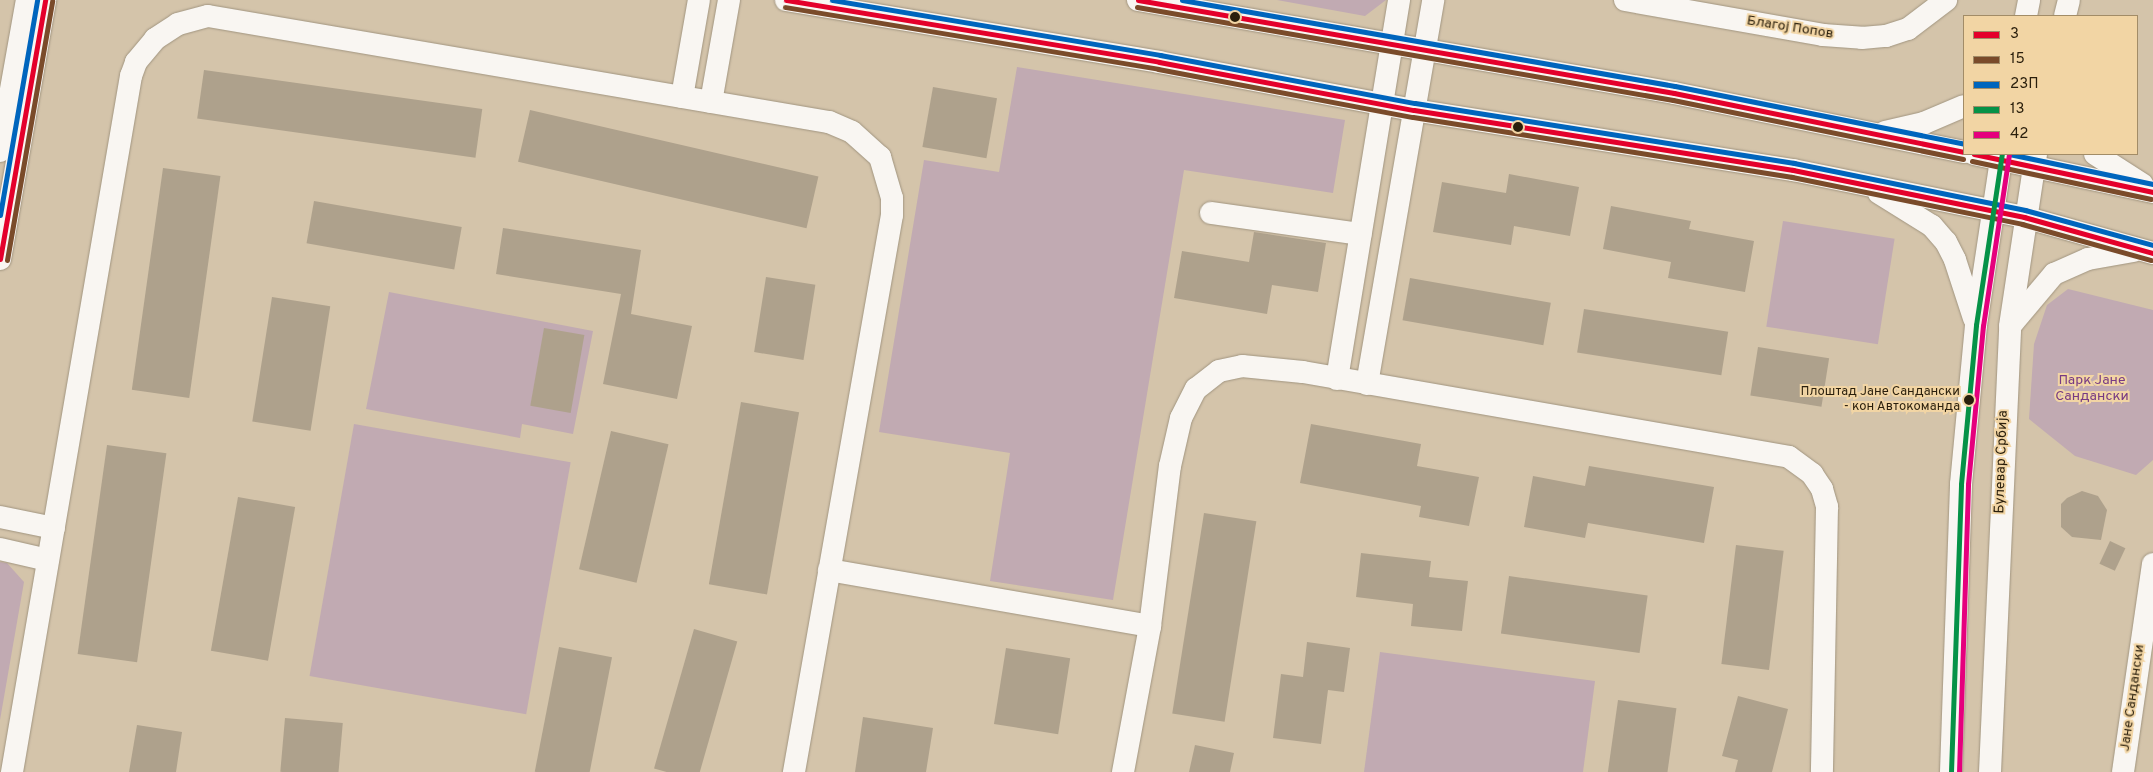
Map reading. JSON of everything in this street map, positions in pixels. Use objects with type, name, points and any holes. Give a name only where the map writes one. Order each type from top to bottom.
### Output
[{"type":"street","points":[[0,152],[27,0]]},
{"type":"street","points":[[0,259],[46,0]]},
{"type":"street","points":[[682,97],[699,0]]},
{"type":"street","points":[[711,102],[729,0]]},
{"type":"street","points":[[786,0],[1159,62],[1414,110],[1754,163],[1863,183],[2024,217],[2147,251]]},
{"type":"street","points":[[1138,0],[1424,48],[1878,133],[1963,152]]},
{"type":"street","points":[[1337,379],[1399,0]]},
{"type":"street","points":[[1367,384],[1433,0]]},
{"type":"street","name":"Благој Попов","points":[[1625,0],[1823,35],[1862,38],[1886,36],[1908,29],[1925,19],[1946,0]]},
{"type":"street","points":[[2026,15],[2029,0]]},
{"type":"street","points":[[2065,15],[2069,0]]},
{"type":"street","points":[[12,772],[131,76],[145,49],[166,31],[178,24],[208,16],[829,122],[852,132],[867,144],[884,167],[892,198],[892,215],[854,440],[794,772]]},
{"type":"street","points":[[1878,133],[1924,123],[1963,106]]},
{"type":"street","points":[[1983,155],[2034,161],[2153,192]]},
{"type":"street","points":[[2097,155],[2153,192]]},
{"type":"street","points":[[1951,772],[1961,484],[1976,325],[2002,157]]},
{"type":"street","name":"Булевар Србија","points":[[1990,772],[2004,411],[2010,326],[2024,217],[2034,161]]},
{"type":"street","points":[[1863,183],[1932,226],[1946,242],[1955,260],[1976,325]]},
{"type":"street","points":[[1211,214],[1361,234]]},
{"type":"street","points":[[2010,326],[2054,274],[2088,259],[2147,251]]},
{"type":"street","points":[[1122,772],[1150,626],[1170,466],[1181,418],[1196,389],[1219,372],[1242,366],[1337,379],[1762,450],[1789,457],[1812,474],[1822,489],[1827,508],[1822,772]]},
{"type":"street","points":[[0,518],[54,528]]},
{"type":"street","points":[[0,549],[48,560]]},
{"type":"street","name":"Јане Сандански","points":[[2123,772],[2153,564]]},
{"type":"street","points":[[829,570],[967,585],[1150,626]]},
{"type":"green space","points":[[1277,0],[1386,0],[1365,16]]},
{"type":"green space","points":[[1017,67],[1345,120],[1333,193],[1184,170],[1113,600],[990,581],[1010,453],[879,432],[924,160],[999,172]]},
{"type":"green space","points":[[1783,221],[1895,239],[1878,344],[1766,327]]},
{"type":"green space","name":"Парк Јане Сандански","points":[[2068,289],[2153,310],[2153,460],[2136,475],[2075,456],[2029,419],[2034,344],[2047,305]]},
{"type":"green space","points":[[389,292],[593,331],[573,434],[522,424],[520,438],[366,409]]},
{"type":"green space","points":[[354,424],[571,462],[526,714],[310,676]]},
{"type":"green space","points":[[0,562],[7,563],[24,582],[0,720]]},
{"type":"green space","points":[[1380,652],[1595,681],[1583,772],[1364,772]]},
{"type":"building","points":[[204,70],[482,109],[475,158],[197,119]]},
{"type":"building","points":[[933,87],[997,98],[986,158],[922,147]]},
{"type":"building","points":[[530,110],[818,177],[806,228],[518,162]]},
{"type":"building","points":[[163,168],[220,176],[189,398],[132,390]]},
{"type":"building","points":[[1509,174],[1579,187],[1570,236],[1514,226],[1511,245],[1433,232],[1442,182],[1506,193]]},
{"type":"building","points":[[314,201],[462,227],[454,269],[307,243]]},
{"type":"building","points":[[1611,206],[1691,221],[1689,229],[1754,241],[1745,292],[1668,278],[1671,262],[1603,249]]},
{"type":"building","points":[[503,228],[641,250],[631,314],[692,326],[677,399],[603,384],[621,294],[496,274]]},
{"type":"building","points":[[1254,232],[1326,243],[1318,292],[1272,285],[1267,314],[1174,298],[1182,251],[1249,262]]},
{"type":"building","points":[[766,277],[815,285],[803,360],[754,352]]},
{"type":"building","points":[[1410,278],[1551,303],[1543,345],[1403,320]]},
{"type":"building","points":[[272,297],[330,306],[311,431],[252,421]]},
{"type":"building","points":[[1584,309],[1728,332],[1721,375],[1577,352]]},
{"type":"building","points":[[544,328],[584,335],[571,413],[530,406]]},
{"type":"building","points":[[1758,347],[1829,358],[1821,407],[1750,395]]},
{"type":"building","points":[[741,402],[799,412],[767,594],[709,584]]},
{"type":"building","points":[[1311,424],[1421,444],[1417,466],[1479,477],[1469,526],[1419,517],[1421,506],[1300,483]]},
{"type":"building","points":[[611,431],[668,444],[637,583],[579,569]]},
{"type":"building","points":[[107,445],[166,453],[137,662],[78,654]]},
{"type":"building","points":[[1589,466],[1714,487],[1704,543],[1588,523],[1585,538],[1524,527],[1533,476],[1585,486]]},
{"type":"building","points":[[2082,491],[2098,496],[2107,510],[2101,540],[2072,537],[2061,527],[2061,504],[2067,498]]},
{"type":"building","points":[[238,497],[295,507],[268,661],[211,651]]},
{"type":"building","points":[[1204,513],[1256,521],[1225,722],[1172,714]]},
{"type":"building","points":[[2110,541],[2125,548],[2115,571],[2099,564]]},
{"type":"building","points":[[1736,545],[1784,551],[1769,670],[1721,664]]},
{"type":"building","points":[[1361,553],[1431,561],[1429,577],[1468,581],[1462,631],[1411,626],[1413,604],[1356,597]]},
{"type":"building","points":[[1509,576],[1648,595],[1640,653],[1501,633]]},
{"type":"building","points":[[694,629],[737,641],[700,772],[667,772],[654,768]]},
{"type":"building","points":[[1307,642],[1350,648],[1344,692],[1328,690],[1321,744],[1273,738],[1281,674],[1303,677]]},
{"type":"building","points":[[559,647],[612,657],[590,772],[535,772]]},
{"type":"building","points":[[1006,648],[1070,658],[1058,734],[994,724]]},
{"type":"building","points":[[1738,696],[1788,709],[1772,772],[1735,772],[1738,760],[1722,756]]},
{"type":"building","points":[[1618,700],[1676,708],[1667,772],[1608,772]]},
{"type":"building","points":[[863,717],[933,728],[926,772],[855,772]]},
{"type":"building","points":[[285,718],[343,723],[338,772],[280,772]]},
{"type":"building","points":[[137,725],[182,732],[176,772],[129,772]]},
{"type":"building","points":[[1195,745],[1234,753],[1230,772],[1189,772]]},
{"type":"transit line","name":"23П","points":[[0,215],[37,0]]},
{"type":"transit line","name":"3","points":[[0,259],[45,0]]},
{"type":"transit line","name":"3","points":[[786,0],[1159,62],[1414,110],[1793,170],[2024,217],[2153,253]]},
{"type":"transit line","name":"23П","points":[[832,0],[1160,55],[1415,103],[1794,163],[2025,210],[2153,245]]},
{"type":"transit line","name":"3","points":[[1138,0],[1674,93],[1963,152]]},
{"type":"transit line","name":"23П","points":[[1182,0],[1675,86],[1963,144]]},
{"type":"transit line","name":"15","points":[[7,260],[52,1]]},
{"type":"transit line","name":"15","points":[[785,7],[1158,69],[1413,117],[1792,177],[2022,224],[2151,260]]},
{"type":"transit line","name":"15","points":[[1137,7],[1673,100],[1963,159]]},
{"type":"transit line","name":"3","points":[[1979,155],[2153,192]]},
{"type":"transit line","name":"13","points":[[1951,772],[1961,484],[1976,325],[2002,155]]},
{"type":"transit line","name":"42","points":[[1959,772],[1968,484],[1983,326],[2009,155]]},
{"type":"transit line","name":"23П","points":[[2014,155],[2153,184]]},
{"type":"transit line","name":"15","points":[[1972,161],[2151,199]]},
{"type":"place","name":"Плоштад Јане Сандански - кон Автокоманда","points":[[1969,400]]}]
